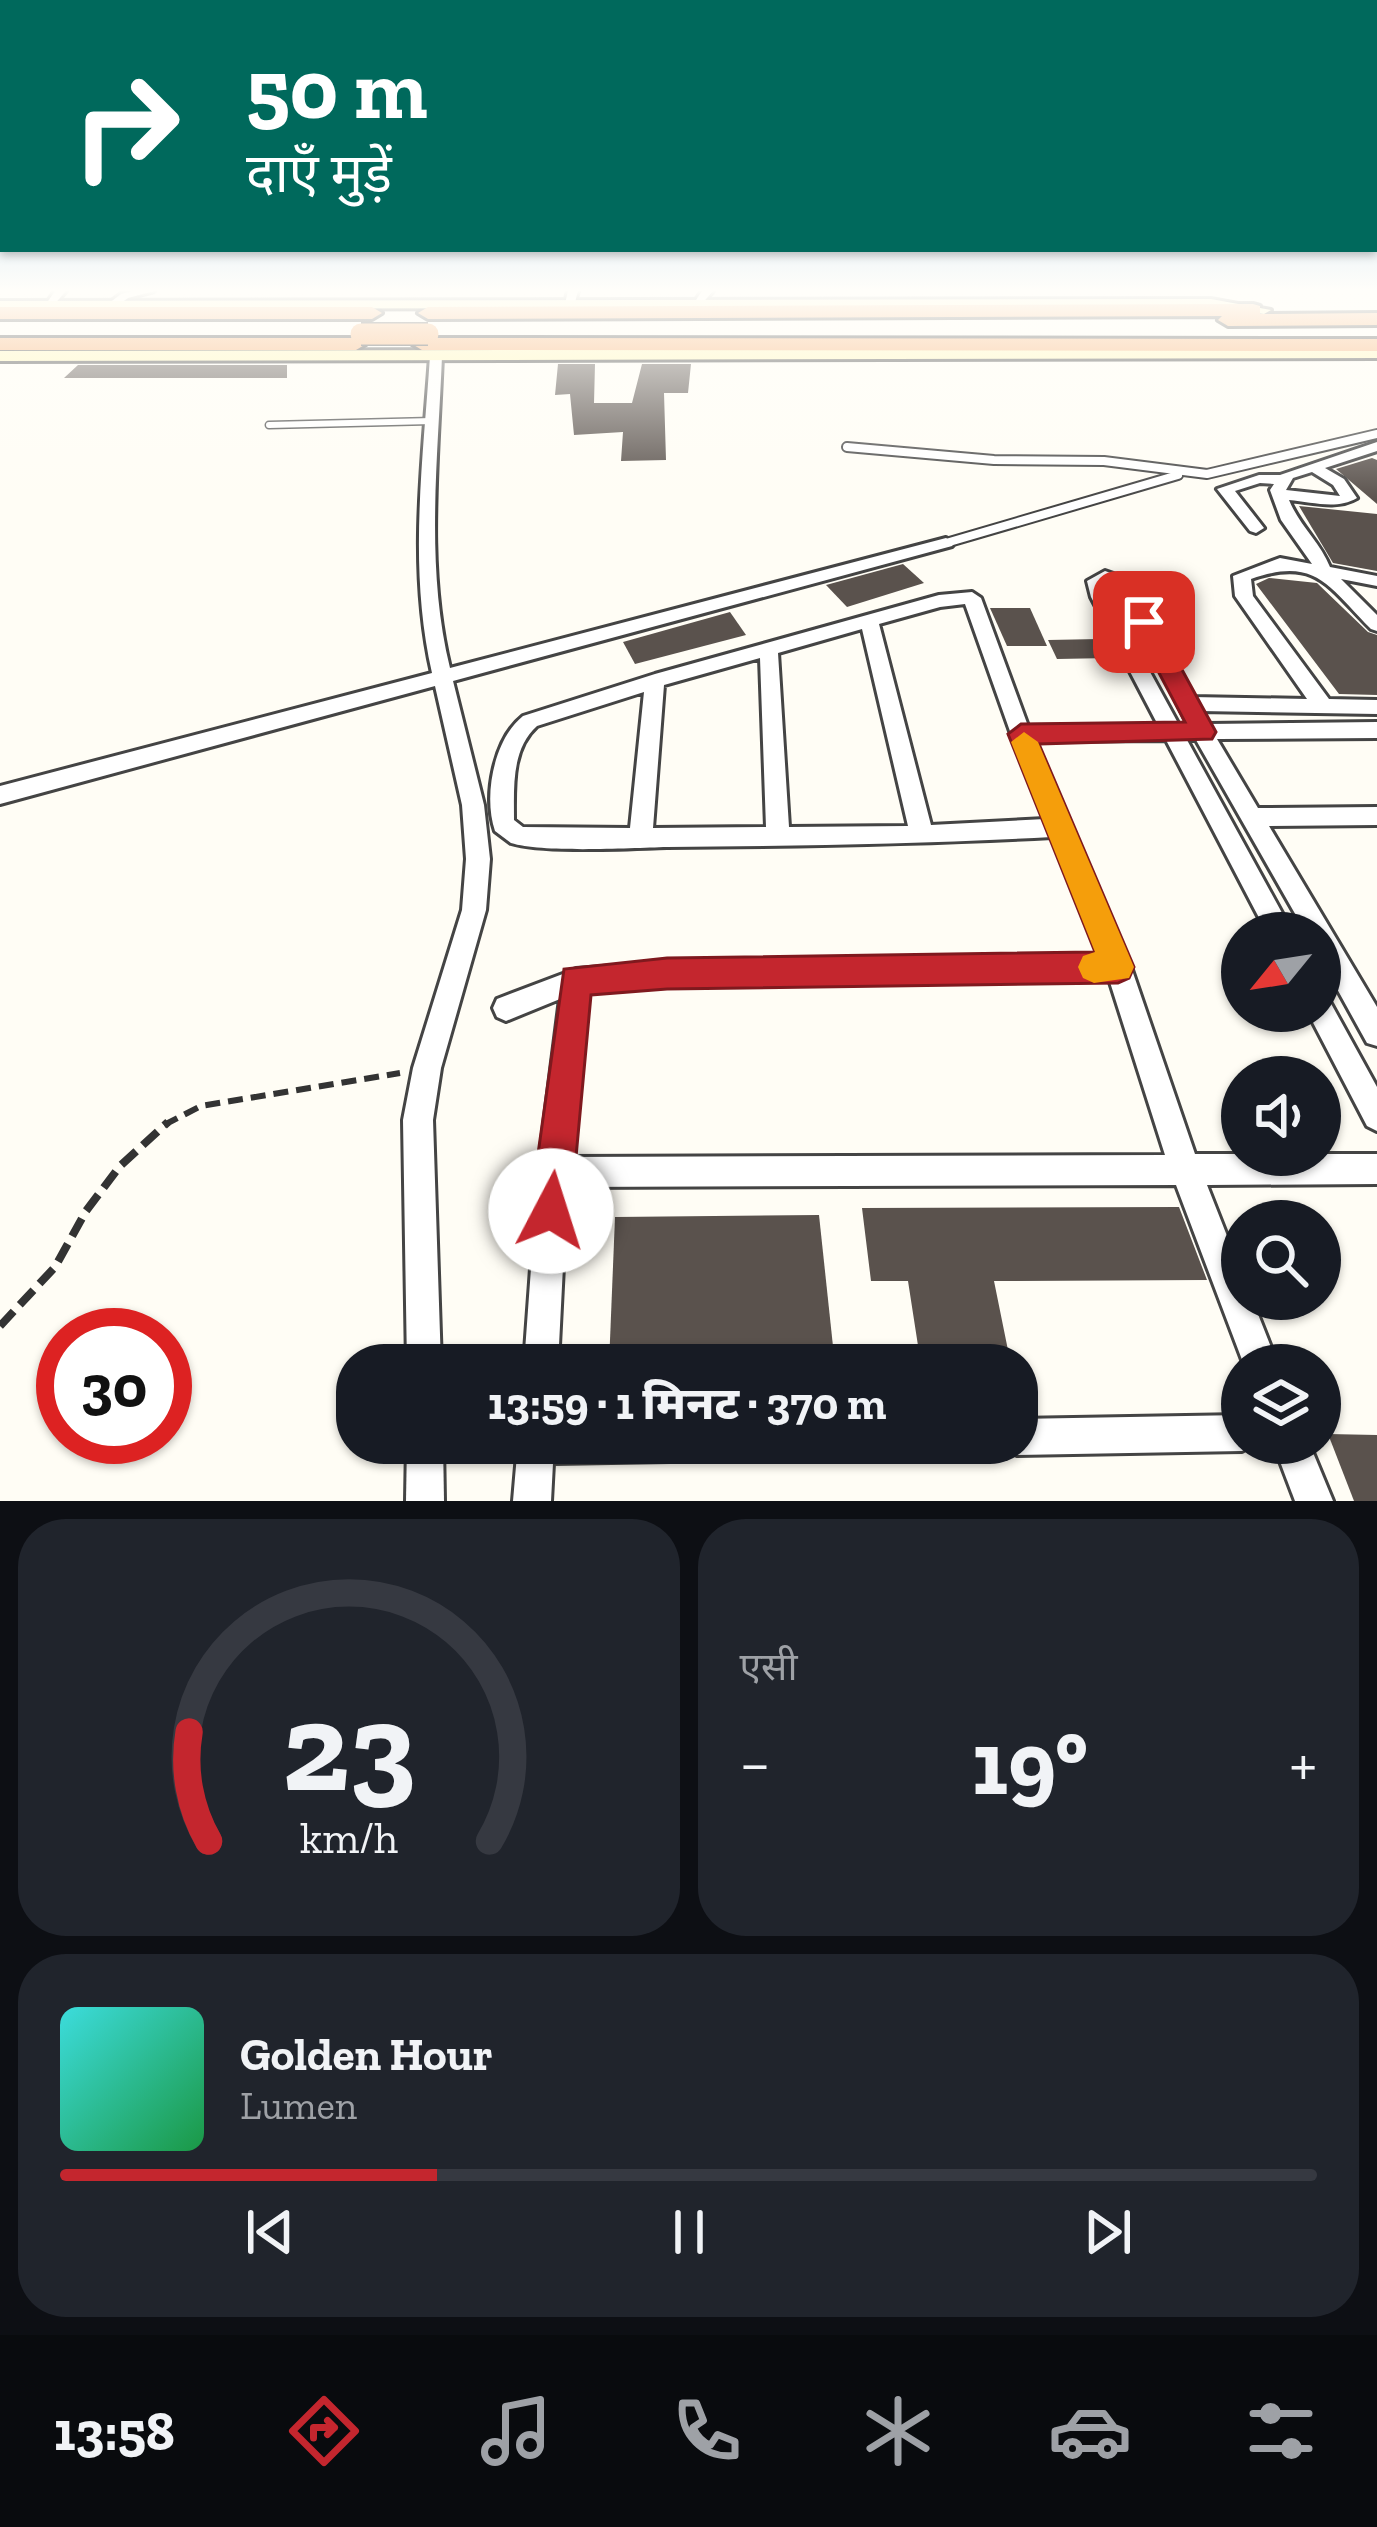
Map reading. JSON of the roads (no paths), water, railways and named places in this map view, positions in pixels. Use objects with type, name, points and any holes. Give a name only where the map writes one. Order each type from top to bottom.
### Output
[{"type":"street","points":[[423,1344],[418,1120],[427,1068],[474,910],[478,859],[473,805],[431,628],[425,559],[432,421],[429,361]]},
{"type":"street","points":[[1280,487],[1314,467],[1377,446]]},
{"type":"street","points":[[1256,528],[1225,489],[1259,479],[1340,501],[1349,498],[1339,482],[1314,467]]},
{"type":"street","points":[[1280,487],[1289,520],[1320,563],[1377,626]]},
{"type":"street","points":[[0,795],[946,543]]},
{"type":"street","points":[[1323,706],[1244,596],[1242,576],[1280,563],[1320,563],[1377,578]]},
{"type":"street","points":[[1269,912],[1096,581],[1106,576],[1125,584],[1186,704],[1307,912]]},
{"type":"street","points":[[1060,827],[922,835],[640,838],[519,836],[502,824],[512,742],[519,728],[655,681],[950,598],[972,598],[1021,734],[1060,827],[1118,967],[1185,1169],[1253,1344]]},
{"type":"street","points":[[870,622],[922,835]]},
{"type":"street","points":[[769,652],[778,837]]},
{"type":"street","points":[[640,838],[655,681]]},
{"type":"street","points":[[1186,704],[1377,707]]},
{"type":"street","points":[[1021,734],[1377,730]]},
{"type":"street","points":[[1252,817],[1377,816]]},
{"type":"street","points":[[506,1008],[576,981],[667,974],[1118,967]]},
{"type":"street","points":[[1341,970],[1377,1033]]},
{"type":"street","points":[[542,1344],[553,1172],[576,981]]},
{"type":"street","points":[[1332,1032],[1377,1116]]},
{"type":"street","points":[[553,1172],[1377,1169]]},
{"type":"street","points":[[1038,1437],[1221,1433]]},
{"type":"street","points":[[424,1464],[425,1501]]},
{"type":"street","points":[[532,1501],[535,1464]]},
{"type":"street","points":[[1300,1464],[1314,1501]]},
{"type":"lane","points":[[268,425],[432,421]]},
{"type":"lane","points":[[847,447],[994,460],[1104,461],[1184,473],[1220,472],[1377,434]]},
{"type":"lane","points":[[946,543],[1184,473]]}]
